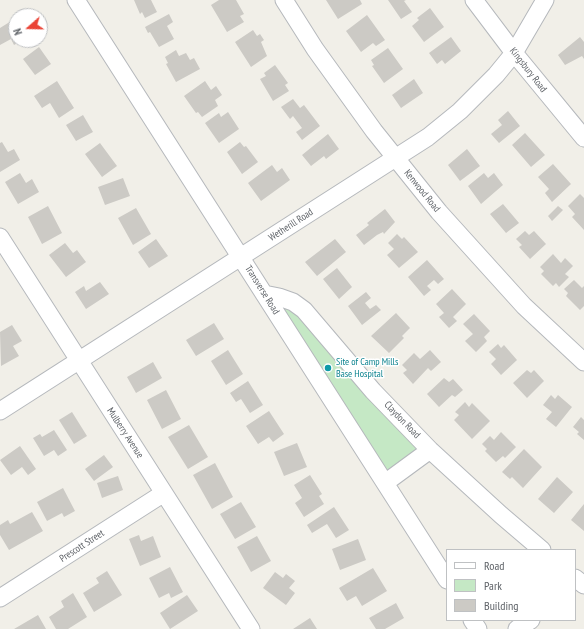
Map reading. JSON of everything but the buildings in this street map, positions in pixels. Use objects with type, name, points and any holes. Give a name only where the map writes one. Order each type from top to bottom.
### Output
[{"type":"street","name":"Transverse Road","points":[[76,0],[446,578]]},
{"type":"street","name":"Kenwood Road","points":[[284,0],[315,49],[374,131],[439,212],[524,306],[584,362]]},
{"type":"street","name":"Kingsbury Road","points":[[474,0],[514,53],[584,138]]},
{"type":"street","name":"Wetherill Road","points":[[0,411],[428,137],[460,111],[496,75],[514,53],[545,0]]},
{"type":"street","name":"Mulberry Avenue","points":[[0,236],[164,493],[244,627]]},
{"type":"street","name":"Claydon Road","points":[[264,294],[293,302],[304,310],[373,392],[430,450],[541,549]]},
{"type":"street","points":[[385,483],[430,450]]},
{"type":"street","name":"Prescott Street","points":[[0,598],[164,493]]},
{"type":"street","points":[[576,579],[584,586]]},
{"type":"street","points":[[517,629],[529,621]]},
{"type":"green space","points":[[265,294],[279,297],[430,450],[385,483]]},
{"type":"place","name":"Site of Camp Mills Base Hospital","points":[[328,368]]}]
